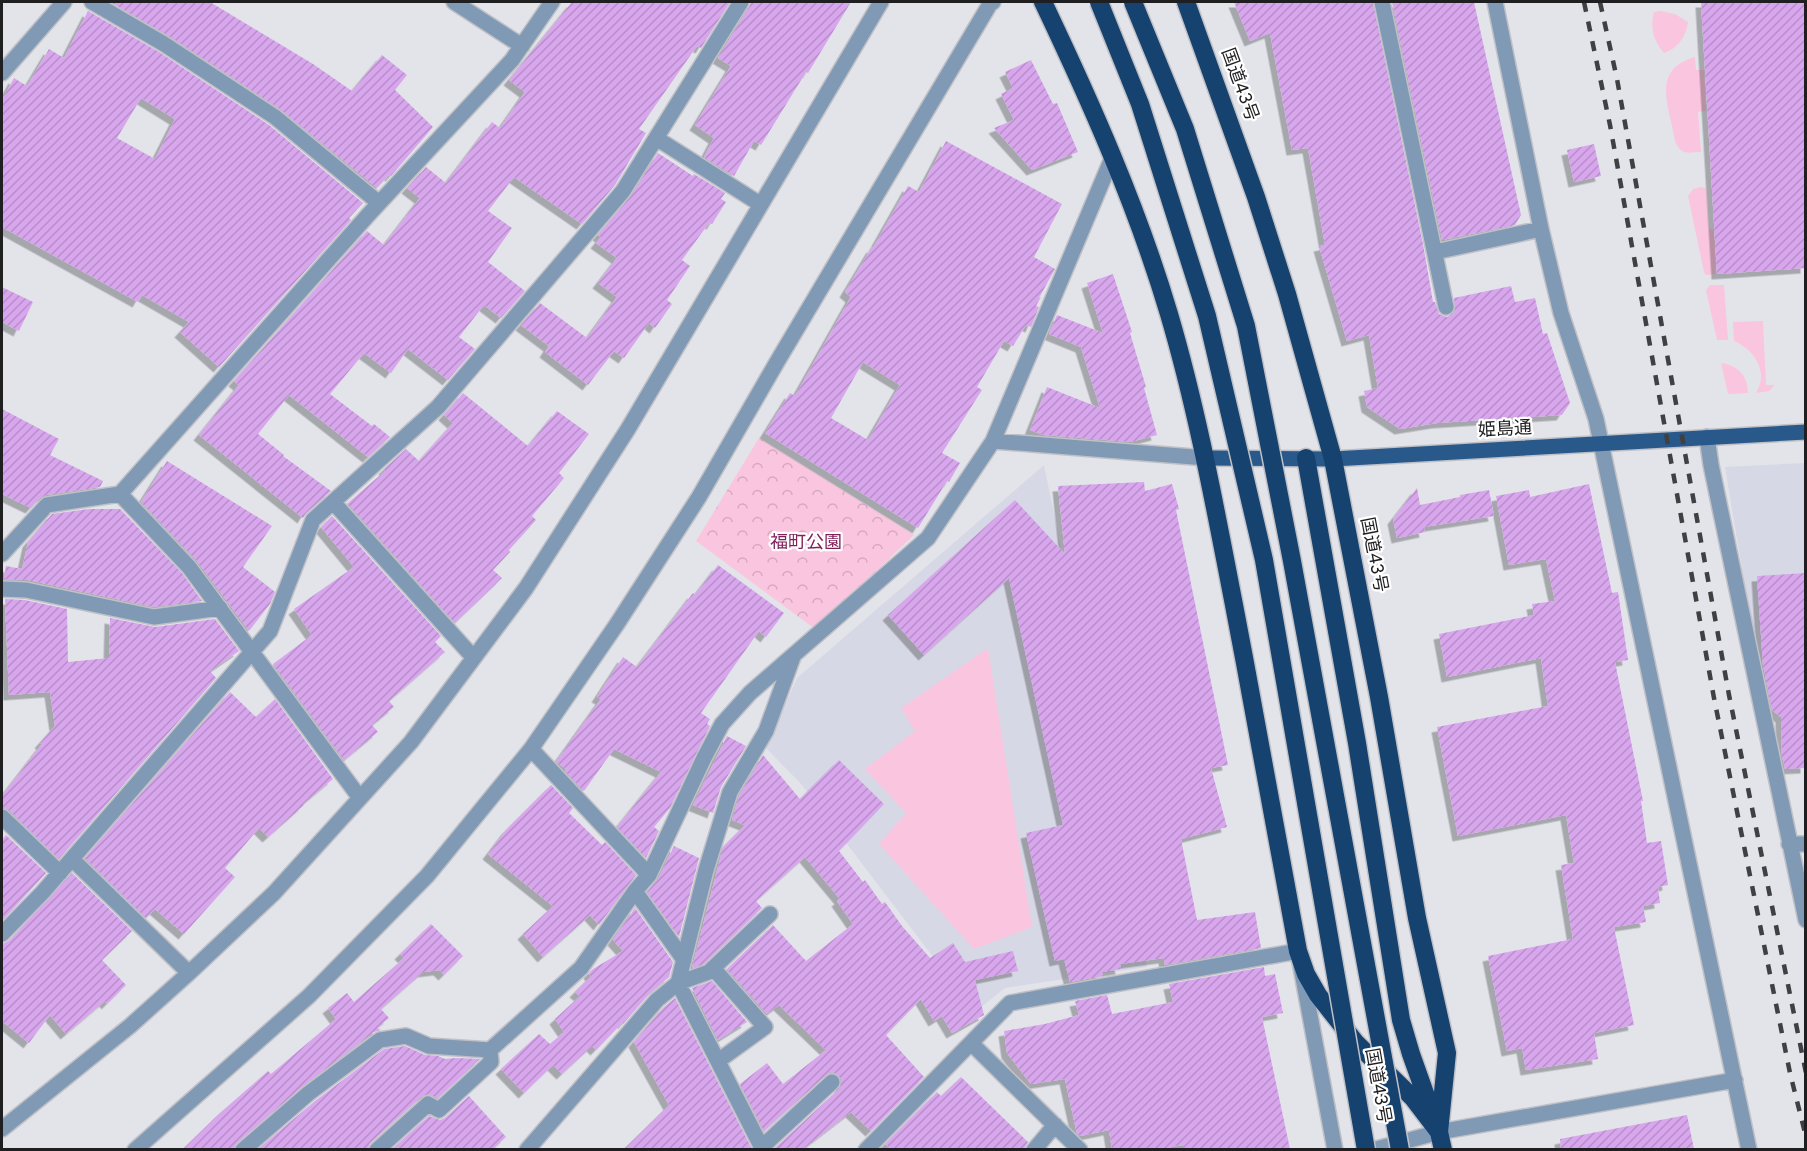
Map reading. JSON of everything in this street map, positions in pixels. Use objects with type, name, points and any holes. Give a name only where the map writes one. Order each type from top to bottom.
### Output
[{"type":"highway","name":"国道43号","points":[[1043,2],[1113,156],[1133,207],[1169,314],[1206,458],[1298,951],[1306,974],[1318,995],[1349,1035],[1413,1098],[1441,1141]]},
{"type":"highway","name":"国道43号","points":[[1099,2],[1140,104],[1206,316],[1264,560],[1366,1149]]},
{"type":"highway","name":"国道43号","points":[[1133,2],[1185,129],[1246,326],[1295,573],[1400,1149]]},
{"type":"highway","name":"国道43号","points":[[1186,2],[1260,208],[1334,459],[1379,697],[1417,918],[1447,1053],[1441,1141]]},
{"type":"highway","points":[[1306,458],[1357,743],[1401,1020],[1441,1141]]},
{"type":"main road","name":"姫島通","points":[[1206,458],[1334,459],[1806,432]]},
{"type":"street","points":[[2,73],[64,2]]},
{"type":"street","points":[[92,2],[164,44],[275,117],[379,203]]},
{"type":"street","points":[[454,2],[522,46]]},
{"type":"street","points":[[2,554],[47,505],[120,494],[379,203],[512,60],[552,2]]},
{"type":"street","points":[[2,934],[60,873],[270,631],[313,520],[438,407],[623,191],[741,2]]},
{"type":"street","points":[[2,1129],[130,1026],[274,893],[411,742],[526,588],[628,429],[881,2]]},
{"type":"street","points":[[135,1149],[309,996],[427,876],[531,749],[617,624],[699,497],[993,2]]},
{"type":"street","points":[[1382,2],[1446,307]]},
{"type":"street","points":[[1495,2],[1561,313],[1602,444],[1749,1149]]},
{"type":"street","points":[[656,138],[760,204]]},
{"type":"street","points":[[243,1149],[309,1092],[380,1040],[406,1036],[429,1046],[490,1050],[581,968],[649,874],[722,724],[750,693],[928,538],[993,441],[1113,156]]},
{"type":"street","points":[[1436,252],[1542,229]]},
{"type":"street","points":[[1707,437],[1713,476],[1806,920]]},
{"type":"street","points":[[993,441],[1206,458]]},
{"type":"street","points":[[120,494],[189,567],[360,798]]},
{"type":"street","points":[[333,502],[473,657]]},
{"type":"street","points":[[2,589],[26,590],[154,617],[220,608]]},
{"type":"street","points":[[793,656],[766,731],[730,792],[706,870],[678,983],[763,1148],[831,1082]]},
{"type":"street","points":[[531,749],[649,874]]},
{"type":"street","points":[[2,817],[60,873]]},
{"type":"street","points":[[1789,844],[1806,843]]},
{"type":"street","points":[[72,859],[189,973]]},
{"type":"street","points":[[635,891],[684,960]]},
{"type":"street","points":[[527,1149],[657,1000],[678,983],[709,972],[770,914]]},
{"type":"street","points":[[866,1149],[1010,1003],[1298,951],[1335,1149]]},
{"type":"street","points":[[713,968],[765,1027],[718,1061]]},
{"type":"street","points":[[971,1043],[1080,1149]]},
{"type":"street","points":[[377,1149],[428,1104],[439,1110],[491,1062],[490,1050]]},
{"type":"street","points":[[1373,1149],[1441,1141],[1736,1080]]},
{"type":"street","points":[[1034,1149],[1056,1125]]},
{"type":"shaded area","points":[[1805,463],[1805,674],[1760,677],[1725,467]]},
{"type":"shaded area","points":[[1044,465],[1147,967],[1005,988],[975,1012],[802,785],[766,748],[797,678]]},
{"type":"green space","points":[[1654,12],[1675,14],[1688,22],[1680,41],[1664,53],[1655,39],[1652,23]]},
{"type":"green space","points":[[1695,57],[1696,70],[1704,70],[1706,111],[1698,112],[1701,152],[1689,153],[1677,146],[1666,93],[1669,75],[1674,68]]},
{"type":"green space","points":[[1706,188],[1709,229],[1714,230],[1716,274],[1706,275],[1704,272],[1688,196],[1693,189]]},
{"type":"green space","points":[[1710,285],[1724,285],[1728,340],[1717,340],[1706,290]]},
{"type":"green space","points":[[1763,321],[1766,385],[1775,385],[1769,391],[1756,393],[1761,377],[1758,362],[1748,350],[1734,341],[1733,322]]},
{"type":"green space","points":[[1721,363],[1741,372],[1748,387],[1748,393],[1728,394]]},
{"type":"green space","name":"福町公園","points":[[759,438],[914,535],[815,629],[696,541]]},
{"type":"green space","points":[[988,648],[1032,927],[974,949],[879,844],[906,813],[865,769],[915,731],[901,708]]},
{"type":"building","points":[[110,2],[210,2],[313,64],[352,91],[382,55],[407,75],[395,90],[433,127],[391,176],[389,175],[377,188],[280,109],[169,36]]},
{"type":"building","points":[[572,2],[730,2],[701,48],[697,46],[639,129],[646,133],[615,185],[582,224],[514,177],[488,211],[512,228],[488,262],[525,291],[501,318],[484,305],[459,337],[475,349],[448,380],[408,349],[391,373],[364,353],[330,394],[390,437],[368,457],[289,395],[258,434],[283,456],[331,491],[303,518],[199,435],[239,385],[234,381],[367,231],[384,245],[420,198],[407,188],[426,167],[446,183],[492,122],[500,128],[525,92],[509,80]]},
{"type":"building","points":[[751,2],[851,2],[761,145],[754,141],[734,176],[704,157],[714,138],[695,125],[731,66],[718,58]]},
{"type":"building","points":[[1234,2],[1373,2],[1433,302],[1439,314],[1447,317],[1455,311],[1454,298],[1511,286],[1515,302],[1535,298],[1543,334],[1547,333],[1570,403],[1562,415],[1437,423],[1400,429],[1367,407],[1364,391],[1378,388],[1369,335],[1347,341],[1319,246],[1325,245],[1308,148],[1292,150],[1270,33],[1250,41]]},
{"type":"building","points":[[1392,2],[1474,2],[1521,215],[1515,225],[1442,240]]},
{"type":"building","points":[[1701,2],[1806,2],[1806,268],[1717,274]]},
{"type":"building","points":[[88,11],[159,52],[269,125],[363,203],[349,218],[351,220],[219,367],[180,332],[189,322],[142,295],[138,302],[2,227],[2,100],[14,78],[27,86],[49,49],[64,58]],"holes":[[[141,98],[175,119],[155,159],[117,138]]]},
{"type":"building","points":[[1031,60],[1053,104],[1057,103],[1078,152],[1032,170],[994,128],[1014,120],[1001,94],[1013,88],[1005,72]]},
{"type":"building","points":[[946,141],[1062,204],[1034,257],[1055,269],[1039,298],[1041,297],[1036,306],[1039,307],[1031,327],[1026,325],[1013,346],[1004,341],[977,387],[982,390],[942,453],[960,463],[918,528],[765,433],[790,393],[795,396],[851,297],[845,292],[908,186],[919,192]],"holes":[[[863,362],[900,385],[868,440],[831,418]]]},
{"type":"building","points":[[1594,144],[1601,176],[1574,182],[1567,150]]},
{"type":"building","points":[[658,153],[693,176],[694,174],[725,193],[721,199],[726,202],[712,224],[709,223],[682,260],[690,266],[667,300],[672,304],[655,328],[649,323],[624,358],[614,351],[588,385],[545,352],[549,346],[521,325],[540,303],[587,338],[617,297],[598,283],[617,258],[596,243],[601,237],[598,235],[631,196]]},
{"type":"building","points":[[1113,274],[1132,332],[1130,333],[1157,435],[1130,442],[1044,435],[1030,430],[1047,387],[1100,408],[1081,347],[1049,334],[1057,315],[1103,333],[1087,283]]},
{"type":"building","points":[[2,287],[33,302],[19,331],[2,322]]},
{"type":"building","points":[[463,393],[528,446],[557,411],[589,434],[559,473],[564,478],[532,516],[536,520],[493,570],[502,578],[455,623],[347,503],[385,471],[384,469],[406,449],[419,461],[453,423],[444,415]]},
{"type":"building","points":[[2,409],[59,439],[50,455],[103,481],[100,487],[46,495],[31,508],[2,494]]},
{"type":"building","points":[[167,461],[272,526],[243,567],[275,592],[270,604],[249,631],[197,561],[141,502]]},
{"type":"building","points":[[1144,482],[1145,491],[1172,484],[1179,509],[1176,510],[1228,765],[1211,768],[1227,827],[1181,839],[1197,920],[1255,912],[1261,948],[1165,965],[1164,958],[1120,964],[1121,969],[1102,972],[1103,976],[1070,982],[1064,959],[1055,961],[1026,833],[1063,825],[1009,578],[924,655],[888,615],[1015,500],[1065,554],[1058,486]]},
{"type":"building","points":[[1589,484],[1612,593],[1618,592],[1628,660],[1615,662],[1643,801],[1641,801],[1647,843],[1661,841],[1668,885],[1658,887],[1660,903],[1643,906],[1646,922],[1614,927],[1634,1025],[1594,1033],[1598,1059],[1526,1070],[1522,1048],[1507,1051],[1488,956],[1573,939],[1561,865],[1574,863],[1566,815],[1458,836],[1437,727],[1548,706],[1541,658],[1447,677],[1439,634],[1534,615],[1532,604],[1555,601],[1546,559],[1509,565],[1496,496],[1529,490],[1530,497]]},
{"type":"building","points":[[1417,488],[1420,505],[1489,490],[1494,516],[1424,527],[1425,532],[1397,538],[1393,519]]},
{"type":"building","points":[[89,509],[120,509],[182,573],[202,601],[154,607],[28,580],[4,579],[6,566],[22,569],[28,542],[52,514]]},
{"type":"building","points":[[332,516],[441,636],[435,642],[445,652],[389,701],[394,707],[372,725],[378,732],[344,760],[273,664],[312,635],[294,609],[354,567],[321,527]]},
{"type":"building","points":[[718,565],[784,613],[766,637],[759,631],[701,713],[710,719],[707,724],[710,726],[670,808],[654,827],[659,831],[646,858],[617,827],[661,772],[614,749],[584,791],[565,771],[566,769],[556,762],[601,699],[597,697],[623,657],[637,667],[693,593],[695,595]]},
{"type":"building","points":[[1806,573],[1806,768],[1785,769],[1782,756],[1781,717],[1772,710],[1763,665],[1757,576]]},
{"type":"building","points":[[5,599],[25,600],[67,609],[68,662],[109,658],[110,618],[155,627],[215,619],[239,651],[210,671],[216,678],[59,859],[9,810],[2,807],[2,796],[55,726],[50,692],[9,695]]},
{"type":"building","points":[[230,692],[256,717],[275,699],[333,779],[268,837],[259,828],[225,868],[235,877],[184,934],[155,909],[146,918],[85,858]]},
{"type":"building","points":[[727,736],[746,746],[721,787],[713,813],[693,805]]},
{"type":"building","points":[[763,755],[800,799],[839,760],[884,804],[839,851],[863,882],[865,880],[882,904],[885,902],[930,958],[953,943],[965,962],[1013,951],[1018,971],[975,980],[984,1015],[952,1033],[942,1016],[934,1021],[921,999],[886,1035],[924,1077],[871,1131],[851,1112],[803,1149],[774,1149],[839,1089],[841,1079],[835,1073],[830,1072],[764,1131],[740,1084],[767,1063],[783,1084],[826,1050],[779,1005],[767,1014],[727,969],[773,925],[806,961],[853,924],[837,901],[840,899],[805,857],[756,901],[762,908],[704,964],[692,968],[723,847],[745,825],[732,820],[739,796]]},
{"type":"building","points":[[551,785],[573,808],[569,813],[602,845],[605,842],[636,875],[599,925],[590,915],[543,957],[523,934],[553,906],[488,854],[507,829]]},
{"type":"building","points":[[6,835],[46,873],[2,921],[2,840]]},
{"type":"building","points":[[674,846],[699,858],[679,937],[647,892],[658,879]]},
{"type":"building","points":[[72,873],[132,931],[102,960],[126,985],[107,1004],[105,1001],[66,1034],[50,1015],[29,1043],[2,1021],[2,944],[9,941]]},
{"type":"building","points":[[635,908],[673,962],[669,977],[650,993],[596,1050],[592,1046],[562,1074],[553,1065],[524,1093],[501,1069],[539,1034],[550,1044],[564,1032],[555,1019],[580,996],[575,992],[591,976],[589,973],[593,969],[623,951],[613,940]]},
{"type":"building","points":[[431,924],[463,956],[444,975],[439,970],[423,972],[381,1009],[389,1018],[377,1028],[381,1030],[374,1032],[303,1086],[237,1143],[234,1149],[183,1149],[268,1071],[271,1074],[336,1019],[328,1008],[347,993],[354,1002],[404,958],[400,954]]},
{"type":"building","points":[[1264,967],[1265,976],[1275,974],[1283,1013],[1262,1017],[1290,1149],[1183,1149],[1183,1145],[1160,1149],[1112,1149],[1109,1130],[1080,1136],[1077,1134],[1065,1079],[1031,1084],[1007,1053],[1004,1031],[1079,1015],[1075,1001],[1107,995],[1112,1014],[1173,1002],[1169,984]]},
{"type":"building","points":[[712,981],[747,1022],[718,1040],[692,988]]},
{"type":"building","points":[[675,998],[752,1149],[624,1149],[669,1105],[634,1042],[664,1007]]},
{"type":"building","points":[[405,1046],[425,1055],[445,1059],[480,1059],[438,1098],[428,1094],[421,1097],[370,1143],[368,1149],[258,1149],[315,1101],[384,1049]]},
{"type":"building","points":[[961,1077],[1028,1142],[1024,1149],[891,1149],[885,1144],[937,1092],[941,1096]]},
{"type":"building","points":[[469,1096],[506,1137],[493,1149],[392,1149],[429,1116],[440,1120],[445,1118]]},
{"type":"building","points":[[1687,1115],[1694,1149],[1561,1149],[1560,1139]]},
{"type":"railway","points":[[1584,2],[1610,125],[1714,698],[1790,1073],[1806,1137]]},
{"type":"railway","points":[[1600,2],[1617,79],[1729,695],[1806,1073]]}]
